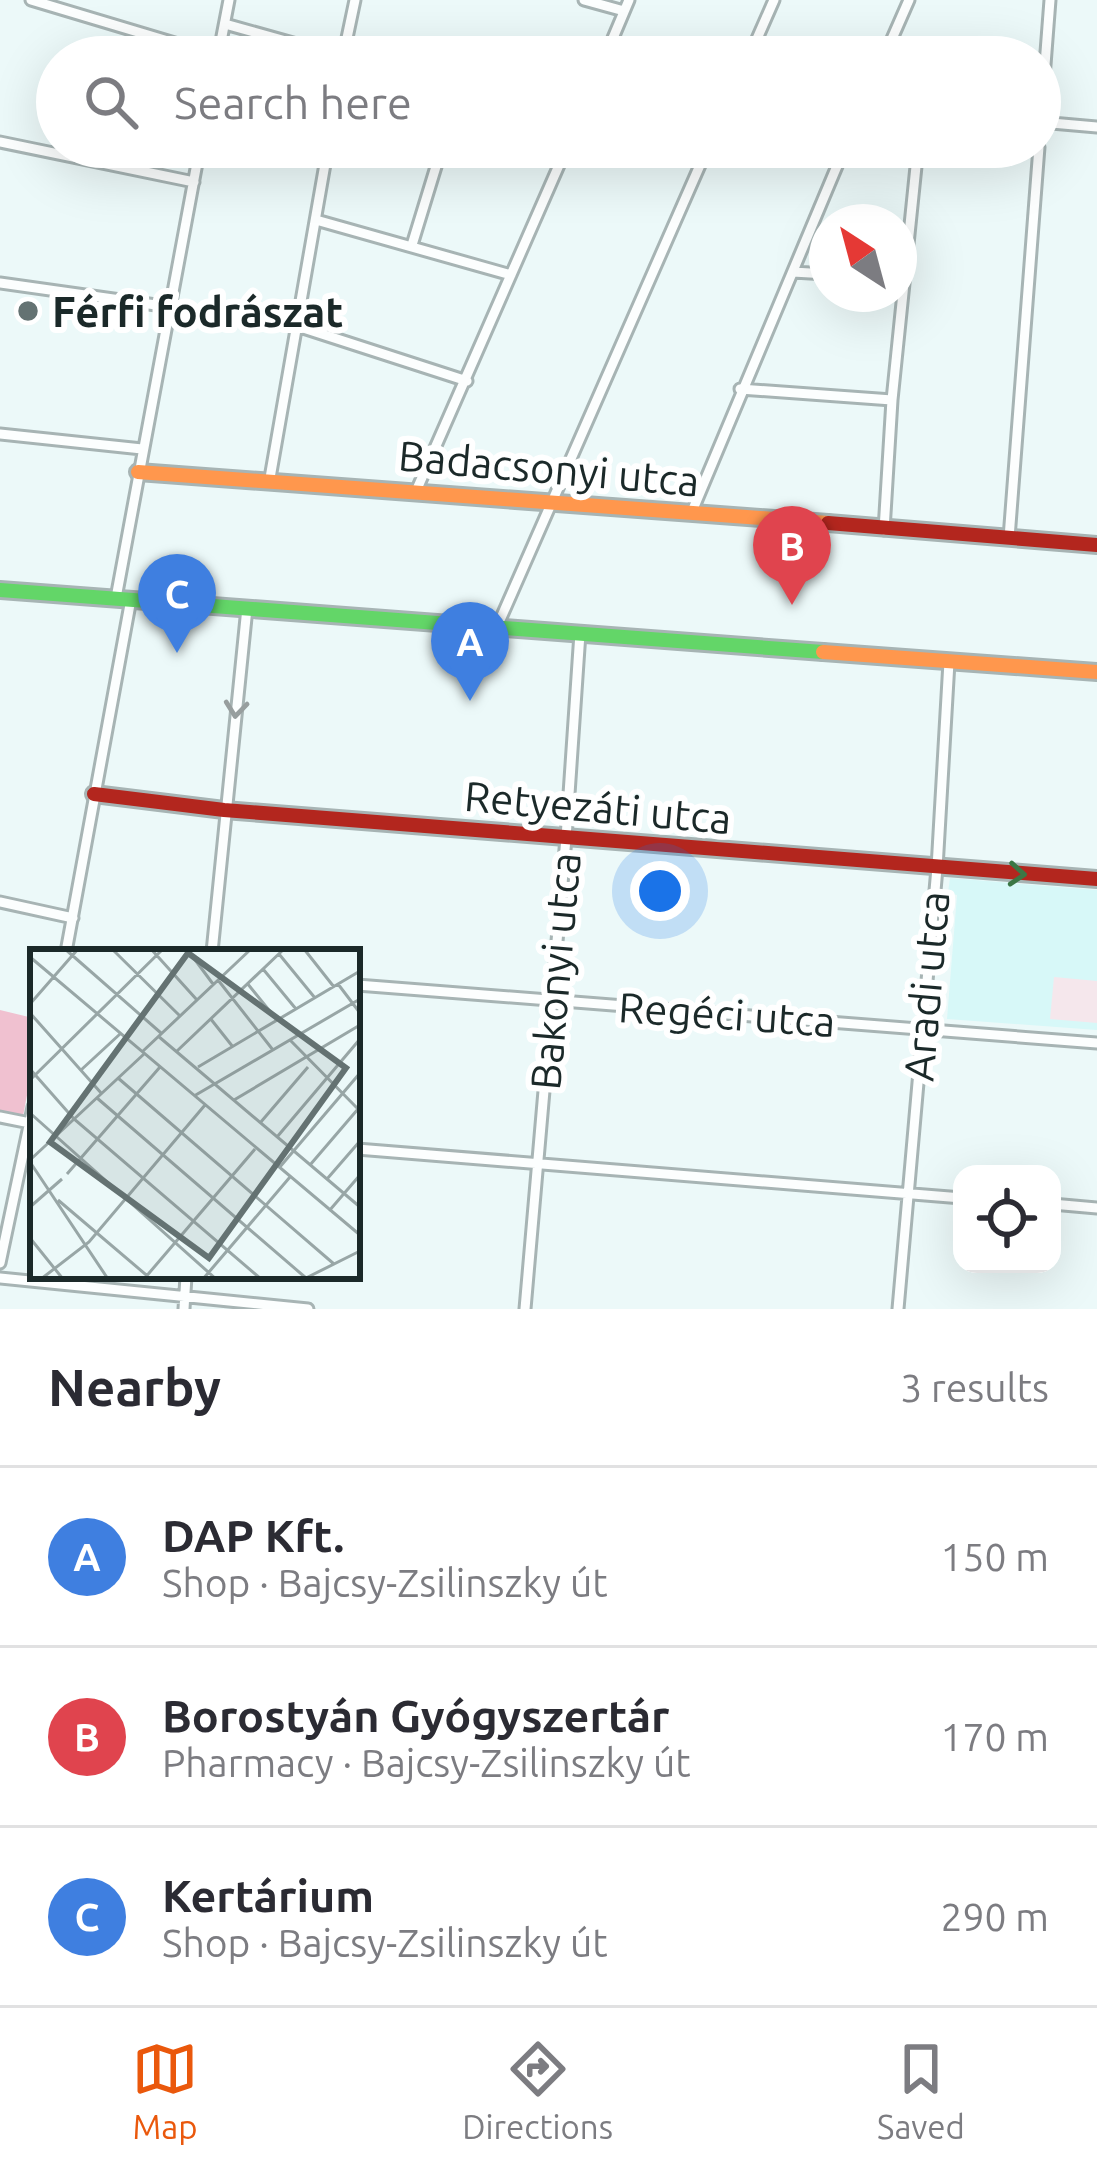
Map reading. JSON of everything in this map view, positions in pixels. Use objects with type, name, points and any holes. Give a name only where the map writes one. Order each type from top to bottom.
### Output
[{"type":"street","points":[[31,0],[149,36]]},
{"type":"street","points":[[222,36],[229,0]]},
{"type":"street","points":[[347,36],[355,0]]},
{"type":"street","points":[[584,0],[627,6],[614,36]]},
{"type":"street","points":[[758,36],[774,0]]},
{"type":"street","points":[[894,36],[910,0]]},
{"type":"street","points":[[1047,36],[1050,0]]},
{"type":"street","points":[[225,24],[268,36]]},
{"type":"street","points":[[1061,126],[1097,127]]},
{"type":"street","points":[[0,142],[36,149]]},
{"type":"street","points":[[126,168],[194,182]]},
{"type":"street","points":[[66,949],[124,598],[142,448],[196,168]]},
{"type":"street","points":[[270,478],[325,168]]},
{"type":"street","points":[[412,245],[436,168]]},
{"type":"street","points":[[417,489],[558,168]]},
{"type":"street","points":[[496,626],[699,168]]},
{"type":"street","points":[[691,514],[835,168]]},
{"type":"street","points":[[911,204],[915,168]]},
{"type":"street","points":[[1009,538],[1037,168]]},
{"type":"street","points":[[316,220],[511,275]]},
{"type":"street","points":[[793,272],[809,273]]},
{"type":"street","points":[[0,283],[170,308]]},
{"type":"street","points":[[884,530],[899,312]]},
{"type":"street","points":[[297,326],[467,381]]},
{"type":"street","points":[[740,389],[892,400]]},
{"type":"street","points":[[0,434],[142,448]]},
{"type":"street","name":"Badacsonyi utca","points":[[138,472],[553,498],[691,514],[1097,544]]},
{"type":"street","points":[[0,590],[1097,672]]},
{"type":"street","points":[[212,949],[247,608]]},
{"type":"street","name":"Bakonyi utca","points":[[525,1309],[580,632]]},
{"type":"street","name":"Aradi utca","points":[[898,1309],[950,662]]},
{"type":"street","name":"Retyezáti utca","points":[[94,794],[224,810],[1097,879]]},
{"type":"street","points":[[0,902],[73,918]]},
{"type":"street","name":"Regéci utca","points":[[360,985],[1097,1043]]},
{"type":"street","points":[[0,1117],[30,1123]]},
{"type":"street","points":[[0,1263],[30,1128]]},
{"type":"street","points":[[360,1149],[953,1197]]},
{"type":"street","points":[[1061,1205],[1097,1208]]},
{"type":"street","points":[[0,1278],[184,1303],[308,1309]]},
{"type":"shaded area","points":[[950,878],[1097,890],[1097,1030],[947,1019],[957,895],[948,893]]},
{"type":"shaded area","points":[[1054,977],[1097,981],[1097,1023],[1050,1019]]},
{"type":"shaded area","points":[[0,1010],[30,1017],[30,1080],[23,1116],[0,1111]]},
{"type":"traffic: fast","points":[[0,590],[823,652]]},
{"type":"traffic: slow","points":[[138,472],[828,523]]},
{"type":"traffic: slow","points":[[823,652],[1097,672]]},
{"type":"traffic: jam","points":[[828,523],[1097,545]]},
{"type":"traffic: jam","points":[[94,794],[224,810],[1097,879]]},
{"type":"place","name":"Férfi fodrászat","points":[[28,311]]},
{"type":"place","name":"Borostyán Gyógyszertár","points":[[792,605]]},
{"type":"place","name":"Kertárium","points":[[177,653]]},
{"type":"place","name":"DAP Kft.","points":[[470,701]]}]
